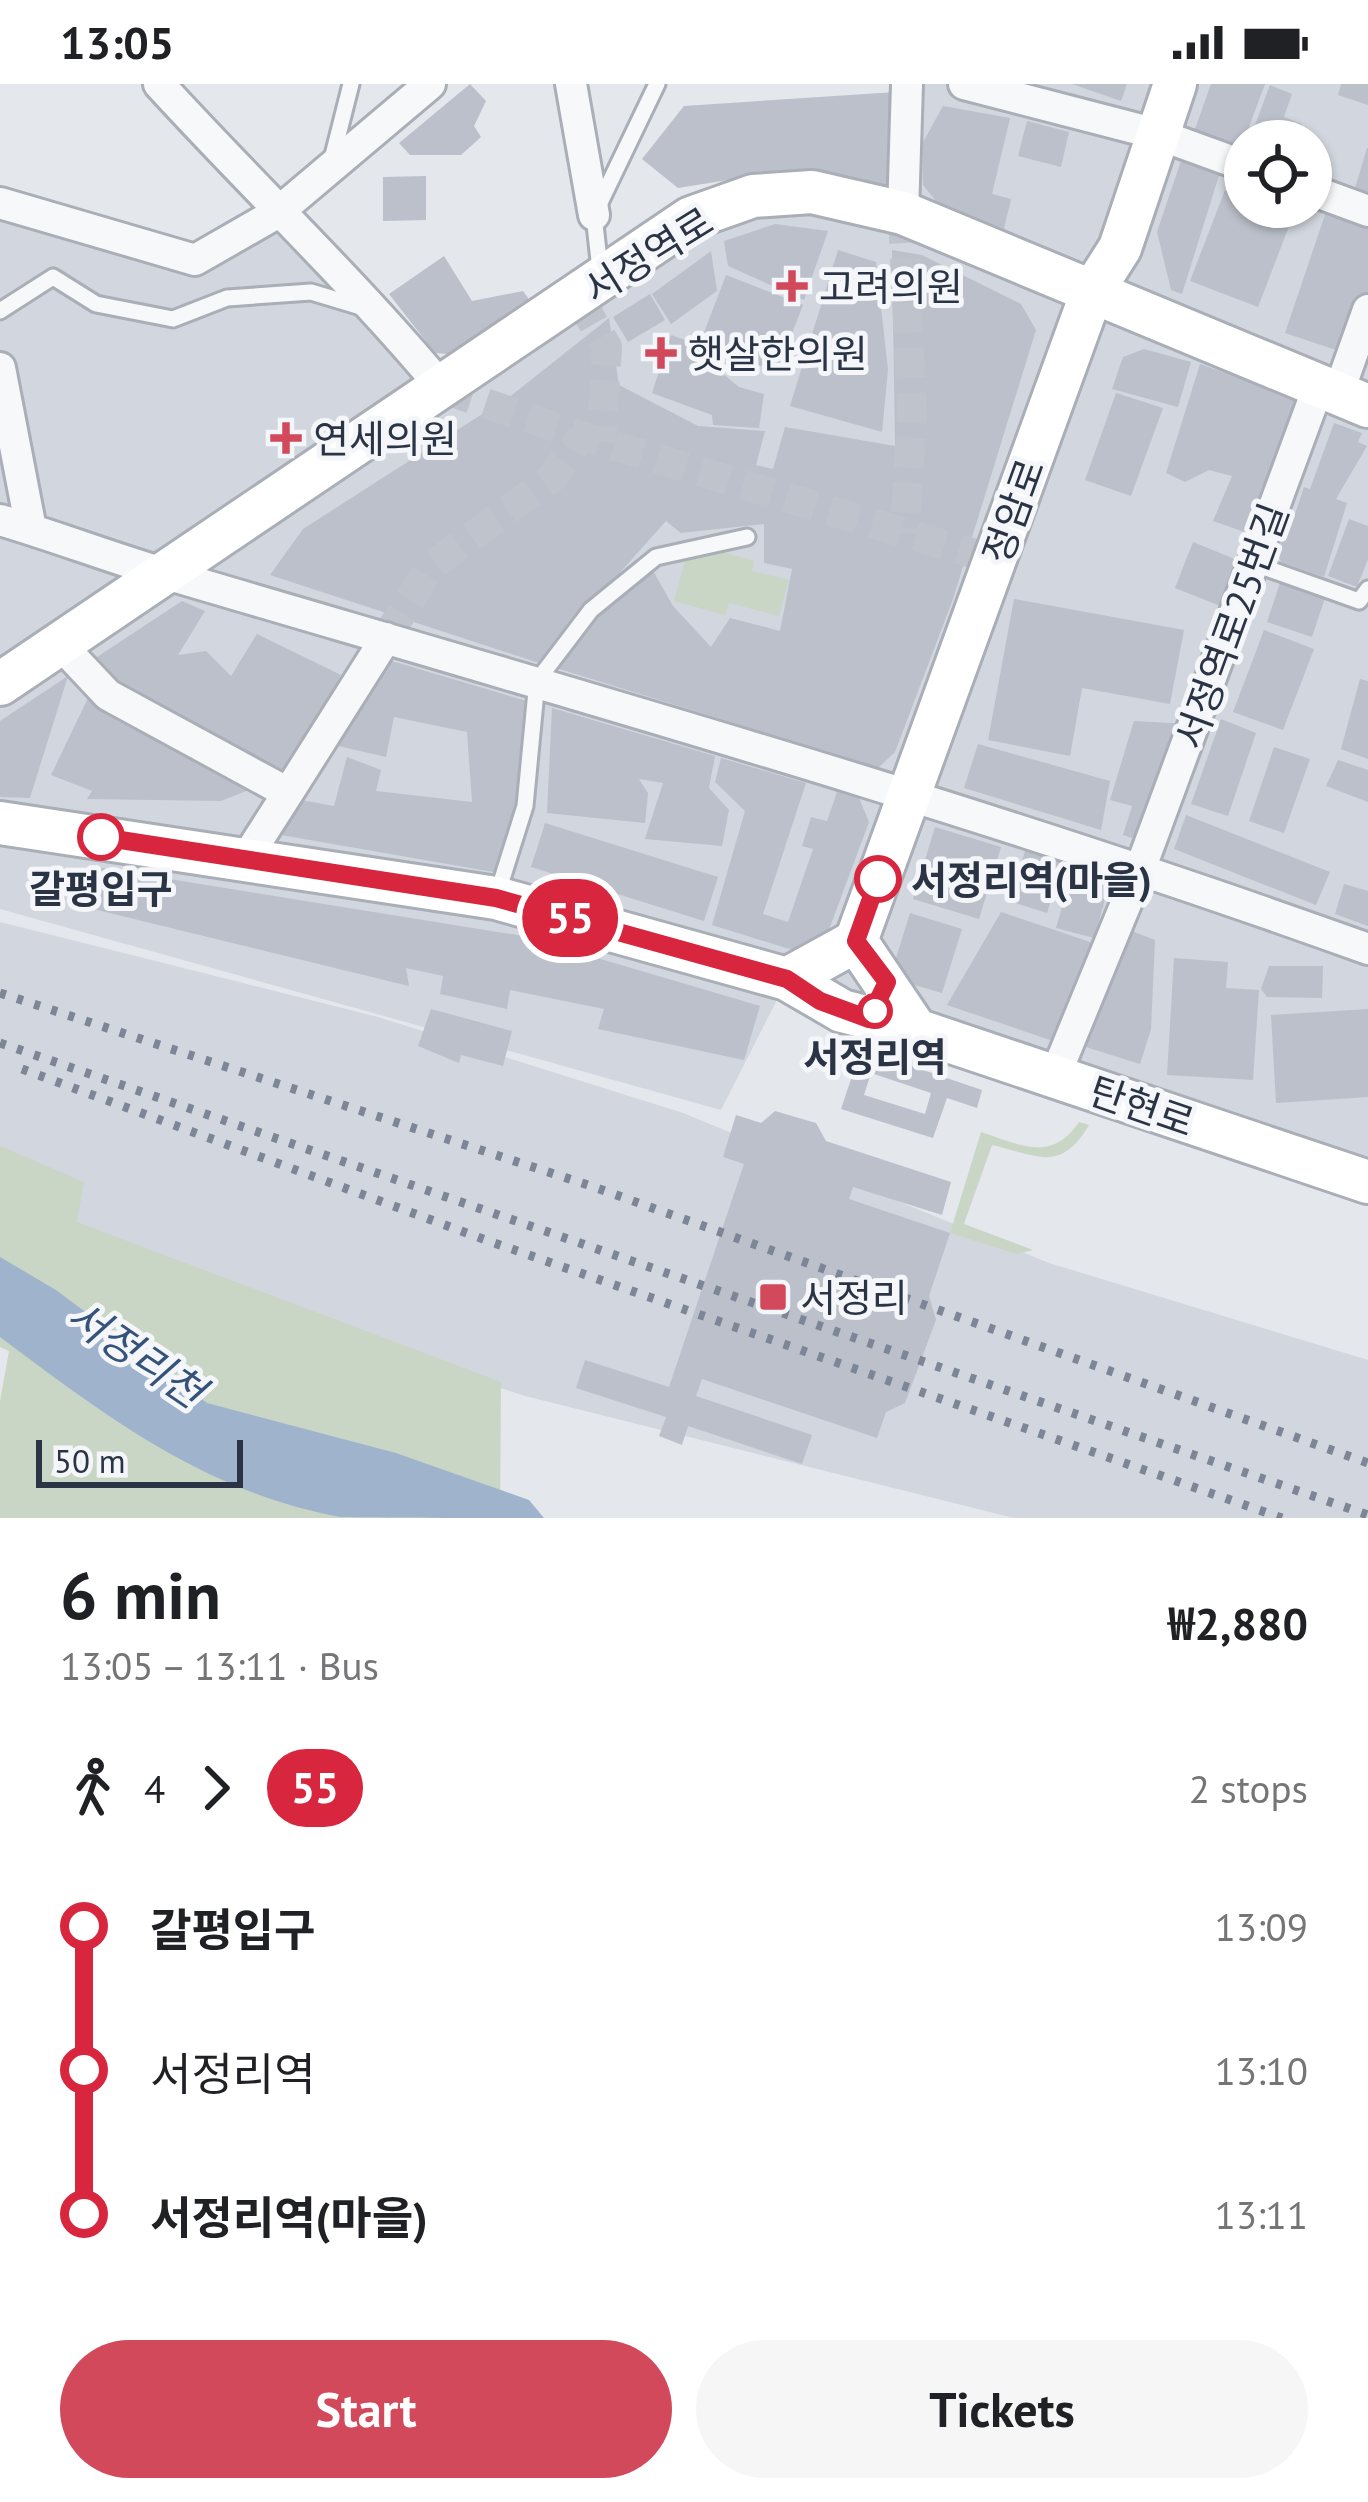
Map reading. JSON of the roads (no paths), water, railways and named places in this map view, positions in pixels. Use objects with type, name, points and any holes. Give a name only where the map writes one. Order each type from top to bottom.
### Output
[{"type":"street","points":[[159,84],[278,214],[380,313],[443,389]]},
{"type":"street","points":[[0,203],[196,260],[278,214],[430,84]]},
{"type":"street","points":[[571,84],[594,215]]},
{"type":"street","points":[[903,213],[908,84]]},
{"type":"street","points":[[964,84],[1146,131],[1224,159]]},
{"type":"street","points":[[1146,131],[1150,84]]},
{"type":"street","name":"정암로","points":[[856,941],[1092,292],[1120,248],[1146,131],[1175,84]]},
{"type":"street","name":"서정역로","points":[[0,684],[579,298],[601,277],[691,218],[753,196],[812,192],[903,213],[1342,395]]},
{"type":"street","points":[[1332,198],[1368,211]]},
{"type":"street","name":"서정역로25번길","points":[[1055,1076],[1141,867],[1255,564],[1342,395],[1368,310]]},
{"type":"street","points":[[0,368],[31,529]]},
{"type":"street","points":[[0,520],[166,574],[908,793],[1141,867],[1368,949]]},
{"type":"street","points":[[247,857],[386,638]]},
{"type":"street","points":[[60,644],[107,695],[288,793]]},
{"type":"street","points":[[0,823],[496,898],[787,979],[820,1001],[878,1001]]},
{"type":"street","points":[[787,979],[856,941]]},
{"type":"street","name":"탄현로","points":[[856,941],[878,1001],[916,1030],[1368,1182]]},
{"type":"lane","points":[[329,171],[350,84]]},
{"type":"lane","points":[[601,277],[594,215],[657,84]]},
{"type":"lane","points":[[0,311],[53,277],[96,304],[173,319],[227,298],[311,292],[380,313]]},
{"type":"lane","points":[[496,898],[525,806],[537,681],[591,610],[656,557],[747,537]]},
{"type":"lane","points":[[1255,564],[1364,595]]},
{"type":"water","name":"서정리천","points":[[0,1257],[56,1290],[207,1403],[396,1453],[529,1500],[544,1518],[340,1517],[245,1490],[201,1470],[119,1423],[0,1337]]},
{"type":"tunnel","points":[[903,213],[912,412],[905,533]]},
{"type":"tunnel","points":[[579,298],[607,347],[601,442]]},
{"type":"tunnel","points":[[443,389],[582,436],[995,560]]},
{"type":"tunnel","points":[[386,638],[430,567],[552,478],[582,436]]},
{"type":"railway","points":[[0,993],[591,1186],[1368,1463]]},
{"type":"railway","points":[[0,1043],[1368,1515]]},
{"type":"railway","points":[[22,1069],[483,1239],[1282,1518]]},
{"type":"place","name":"고려의원","points":[[792,286]]},
{"type":"place","name":"햇살한의원","points":[[661,353]]},
{"type":"place","name":"연세의원","points":[[286,438]]},
{"type":"place","name":"갈평입구","points":[[101,837]]},
{"type":"place","name":"서정리역(마을)","points":[[878,879]]},
{"type":"place","name":"서정리역","points":[[875,1011]]},
{"type":"place","name":"서정리","points":[[773,1297]]}]
